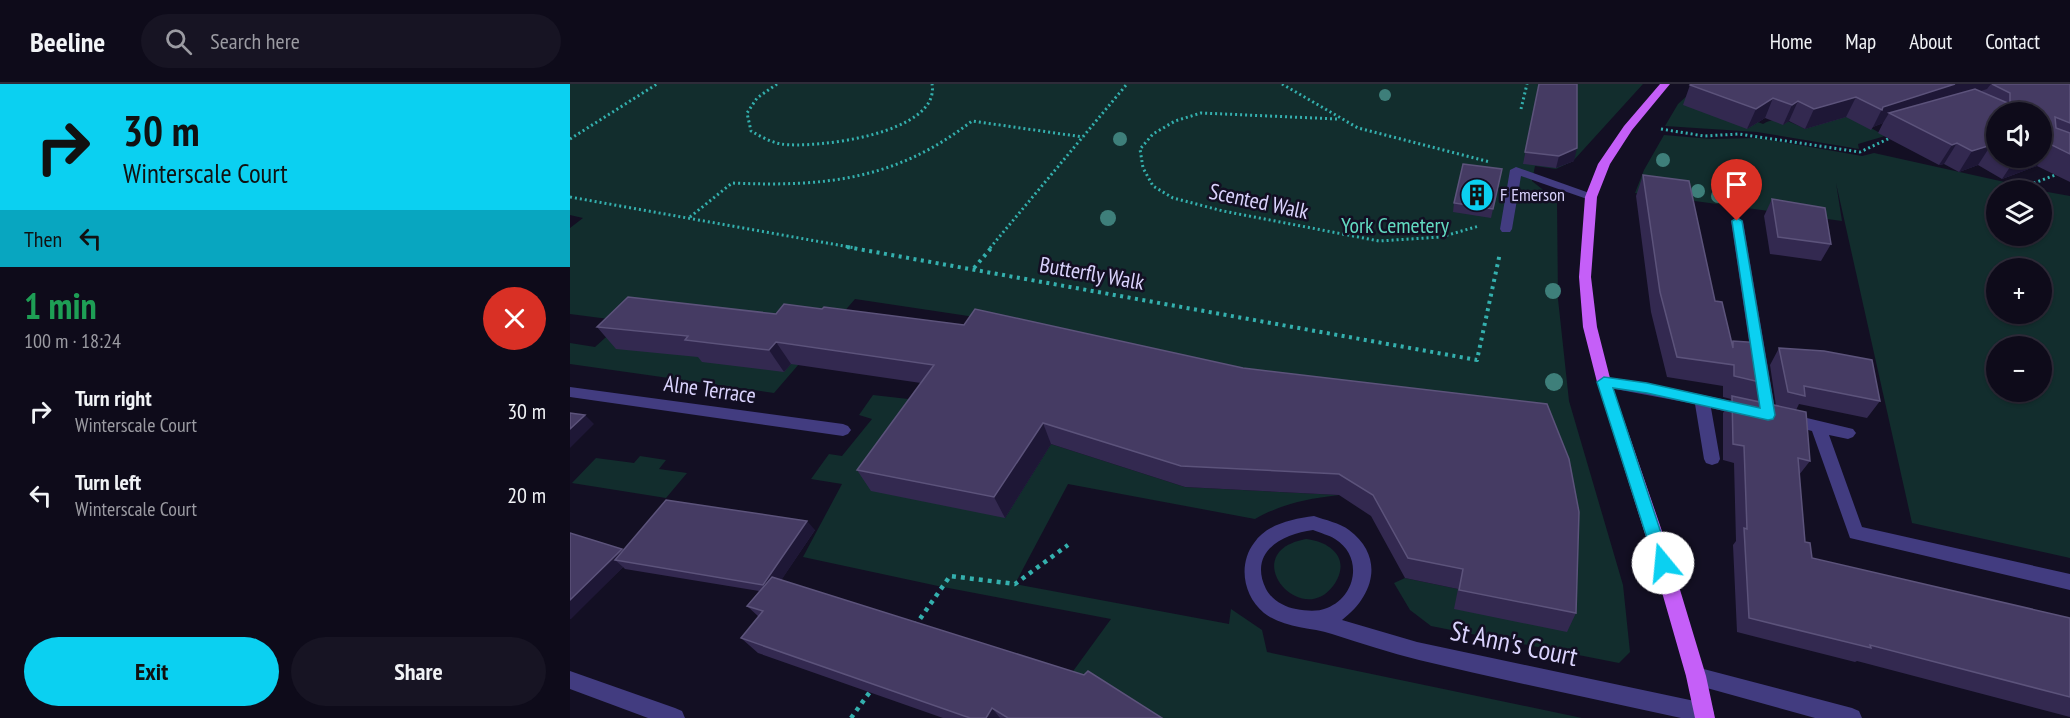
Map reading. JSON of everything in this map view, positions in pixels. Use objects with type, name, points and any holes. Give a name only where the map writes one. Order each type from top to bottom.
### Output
[{"type":"main road","points":[[1665,84],[1628,128],[1604,164],[1591,197],[1586,277],[1590,327],[1604,382],[1656,540],[1696,676],[1704,715]]},
{"type":"street","points":[[1506,226],[1516,170],[1591,197]]},
{"type":"street","points":[[1737,221],[1768,415]]},
{"type":"street","points":[[1604,382],[1647,388],[1848,433]]},
{"type":"street","name":"Alne Terrace","points":[[570,392],[843,430]]},
{"type":"street","points":[[1702,400],[1712,459]]},
{"type":"street","points":[[1818,426],[1856,534],[2070,582]]},
{"type":"street","name":"St Ann's Court","points":[[1314,620],[1332,615],[1347,606],[1358,593],[1363,577],[1362,561],[1356,547],[1345,535],[1330,527],[1314,523],[1296,524],[1280,530],[1267,539],[1257,553],[1253,568],[1254,584],[1262,599],[1275,612],[1294,619],[1314,620],[1417,651],[1704,715]]},
{"type":"street","points":[[1696,676],[1852,718]]},
{"type":"street","points":[[570,680],[675,718]]},
{"type":"path","points":[[570,139],[657,84]]},
{"type":"path","points":[[777,84],[757,98],[747,113],[752,131],[769,141],[782,145],[823,146],[863,139],[901,124],[925,105],[933,88],[932,84]]},
{"type":"path","points":[[974,268],[1127,84]]},
{"type":"path","points":[[1282,84],[1318,103],[1337,119],[1358,128],[1516,170]]},
{"type":"path","points":[[1521,109],[1527,84]]},
{"type":"path","name":"Scented Walk","points":[[1337,119],[1201,113],[1175,121],[1153,134],[1140,149],[1143,168],[1154,186],[1173,198],[1223,212],[1379,242],[1441,237],[1477,226],[1506,226]]},
{"type":"path","points":[[689,218],[732,183],[795,186],[856,177],[914,160],[957,135],[972,121],[1083,137]]},
{"type":"path","points":[[1628,128],[1657,135],[1661,129],[1704,136],[1739,134],[1860,152],[1891,139],[1885,134]]},
{"type":"path","points":[[2042,180],[2060,173]]},
{"type":"path","name":"Butterfly Walk","points":[[570,197],[1477,360],[1506,226]]},
{"type":"path","points":[[910,634],[950,576],[1015,584],[1068,545]]},
{"type":"path","points":[[851,718],[877,682]]},
{"type":"green space","name":"York Cemetery","points":[[570,84],[1643,84],[1573,161],[1556,169],[1535,166],[1532,181],[1557,201],[1558,299],[1569,401],[1623,585],[1630,652],[1619,663],[1431,626],[1410,610],[1394,583],[1405,578],[1458,589],[1571,532],[984,331],[1005,518],[1051,444],[1185,487],[1339,495],[1296,502],[1255,519],[1068,484],[1015,584],[1229,624],[1231,609],[1262,630],[1267,652],[1582,718],[1039,718],[1111,619],[803,557],[842,484],[811,479],[829,454],[842,456],[872,419],[859,415],[873,395],[917,400],[975,317],[855,299],[774,393],[570,364],[570,343],[595,347],[624,321],[570,314],[570,228],[583,218],[570,215]]},
{"type":"green space","points":[[1688,95],[1763,124],[1779,120],[1805,129],[1831,105],[1885,136],[1858,144],[1859,149],[1757,132],[1665,126],[1678,104]]},
{"type":"green space","points":[[1664,135],[1711,139],[1759,138],[1862,156],[1874,153],[1996,180],[1986,180],[1986,246],[2052,246],[2052,193],[2070,196],[2070,558],[1912,523],[1836,183],[1842,221],[1635,193],[1644,170]]},
{"type":"green space","points":[[640,456],[666,460],[659,469],[687,473],[666,498],[572,483],[596,458],[634,463]]},
{"type":"green space","points":[[1306,539],[1331,548],[1340,560],[1340,568],[1333,586],[1319,597],[1305,599],[1291,594],[1280,584],[1275,571],[1276,558],[1285,547]]},
{"type":"building","points":[[1539,84],[1577,84],[1577,148],[1559,156],[1525,152]]},
{"type":"building","points":[[1691,84],[1955,84],[1883,107],[1882,110],[1856,97],[1814,109],[1798,101],[1792,105],[1773,98],[1756,109]]},
{"type":"building","points":[[1992,84],[2070,84],[2070,123],[2055,117],[2056,128],[2070,133],[2070,154],[2052,145],[2052,102],[2010,102],[2010,93]]},
{"type":"building","points":[[1975,89],[2005,102],[1986,102],[1986,147],[1972,151],[1957,143],[1952,145],[1889,113]]},
{"type":"building","name":"F Emerson","points":[[1463,164],[1502,169],[1493,209],[1454,203]]},
{"type":"building","points":[[1643,175],[1689,181],[1715,301],[1722,302],[1733,348],[1733,341],[1762,343],[1768,384],[1734,376],[1734,365],[1677,357],[1660,292]]},
{"type":"building","points":[[1772,199],[1825,208],[1831,244],[1778,237]]},
{"type":"building","points":[[628,297],[776,314],[784,304],[822,309],[824,307],[964,325],[975,309],[1243,368],[1547,404],[1569,459],[1579,512],[1576,613],[1459,590],[1463,569],[1408,558],[1373,495],[1339,474],[1181,466],[1043,423],[994,497],[857,470],[934,365],[776,342],[769,350],[685,340],[688,336],[597,327]]},
{"type":"building","points":[[1779,348],[1824,351],[1872,360],[1880,401],[1804,386],[1805,396],[1788,392]]},
{"type":"building","points":[[1732,396],[1806,412],[1810,461],[1798,458],[1805,542],[1810,543],[1812,558],[2070,618],[2070,697],[1870,645],[1871,648],[1749,618],[1744,528],[1747,529],[1744,446],[1733,444]]},
{"type":"building","points":[[570,413],[585,415],[570,429]]},
{"type":"building","points":[[666,500],[807,521],[763,585],[615,560]]},
{"type":"building","points":[[570,533],[622,549],[570,600]]},
{"type":"building","points":[[772,577],[1084,675],[1088,671],[1162,718],[1008,718],[992,708],[986,718],[970,718],[741,638],[763,611],[747,606]]},
{"type":"place","name":"F Emerson","points":[[1477,195]]},
{"type":"route","points":[[1663,563],[1604,382],[1647,388],[1768,415],[1737,221]]}]
